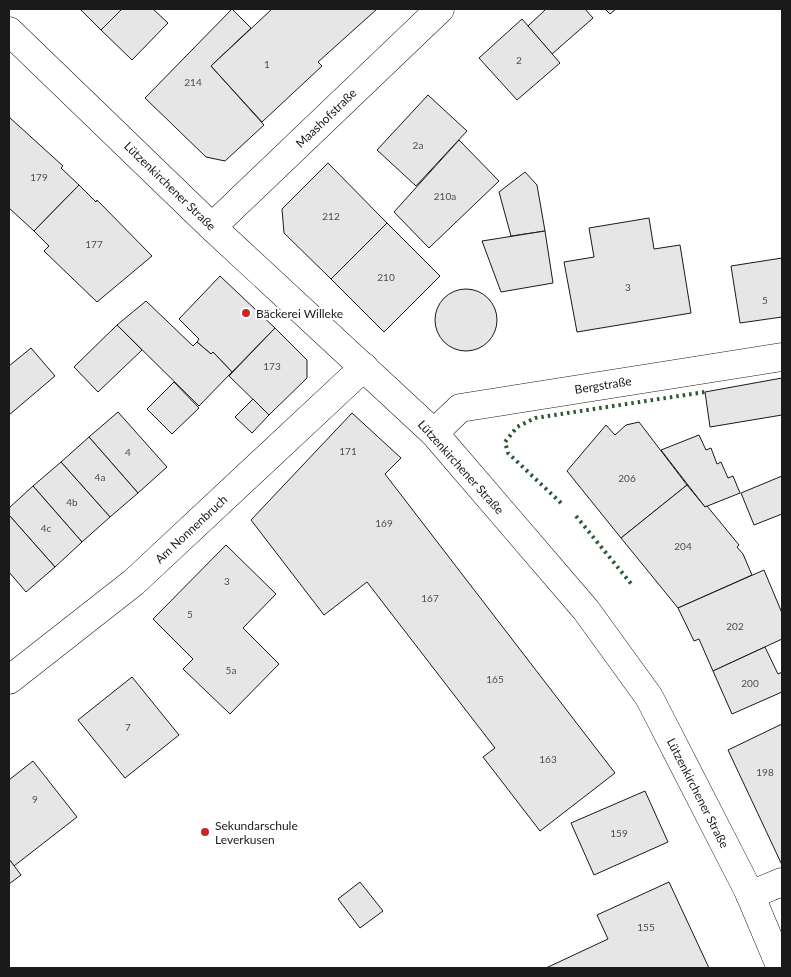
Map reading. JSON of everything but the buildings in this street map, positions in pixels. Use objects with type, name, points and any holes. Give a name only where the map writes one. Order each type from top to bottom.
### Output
[{"type":"main road","name":"Maashofstraße","points":[[212,227],[440,9]]},
{"type":"main road","name":"Lützenkirchener Straße","points":[[9,30],[212,227],[434,433],[586,610],[649,697],[750,895],[781,968]]},
{"type":"main road","name":"Bergstraße","points":[[434,433],[460,408],[782,357]]},
{"type":"main road","name":"Am Nonnenbruch","points":[[9,680],[134,582],[364,367]]},
{"type":"main road","points":[[750,895],[782,882]]},
{"type":"hedge","points":[[561,503],[508,453],[505,442],[517,427],[535,418],[705,392]]},
{"type":"hedge","points":[[576,516],[633,586]]},
{"type":"place","name":"Bäckerei Willeke","points":[[246,313]]},
{"type":"place","name":"Sekundarschule Leverkusen","points":[[205,832]]}]
